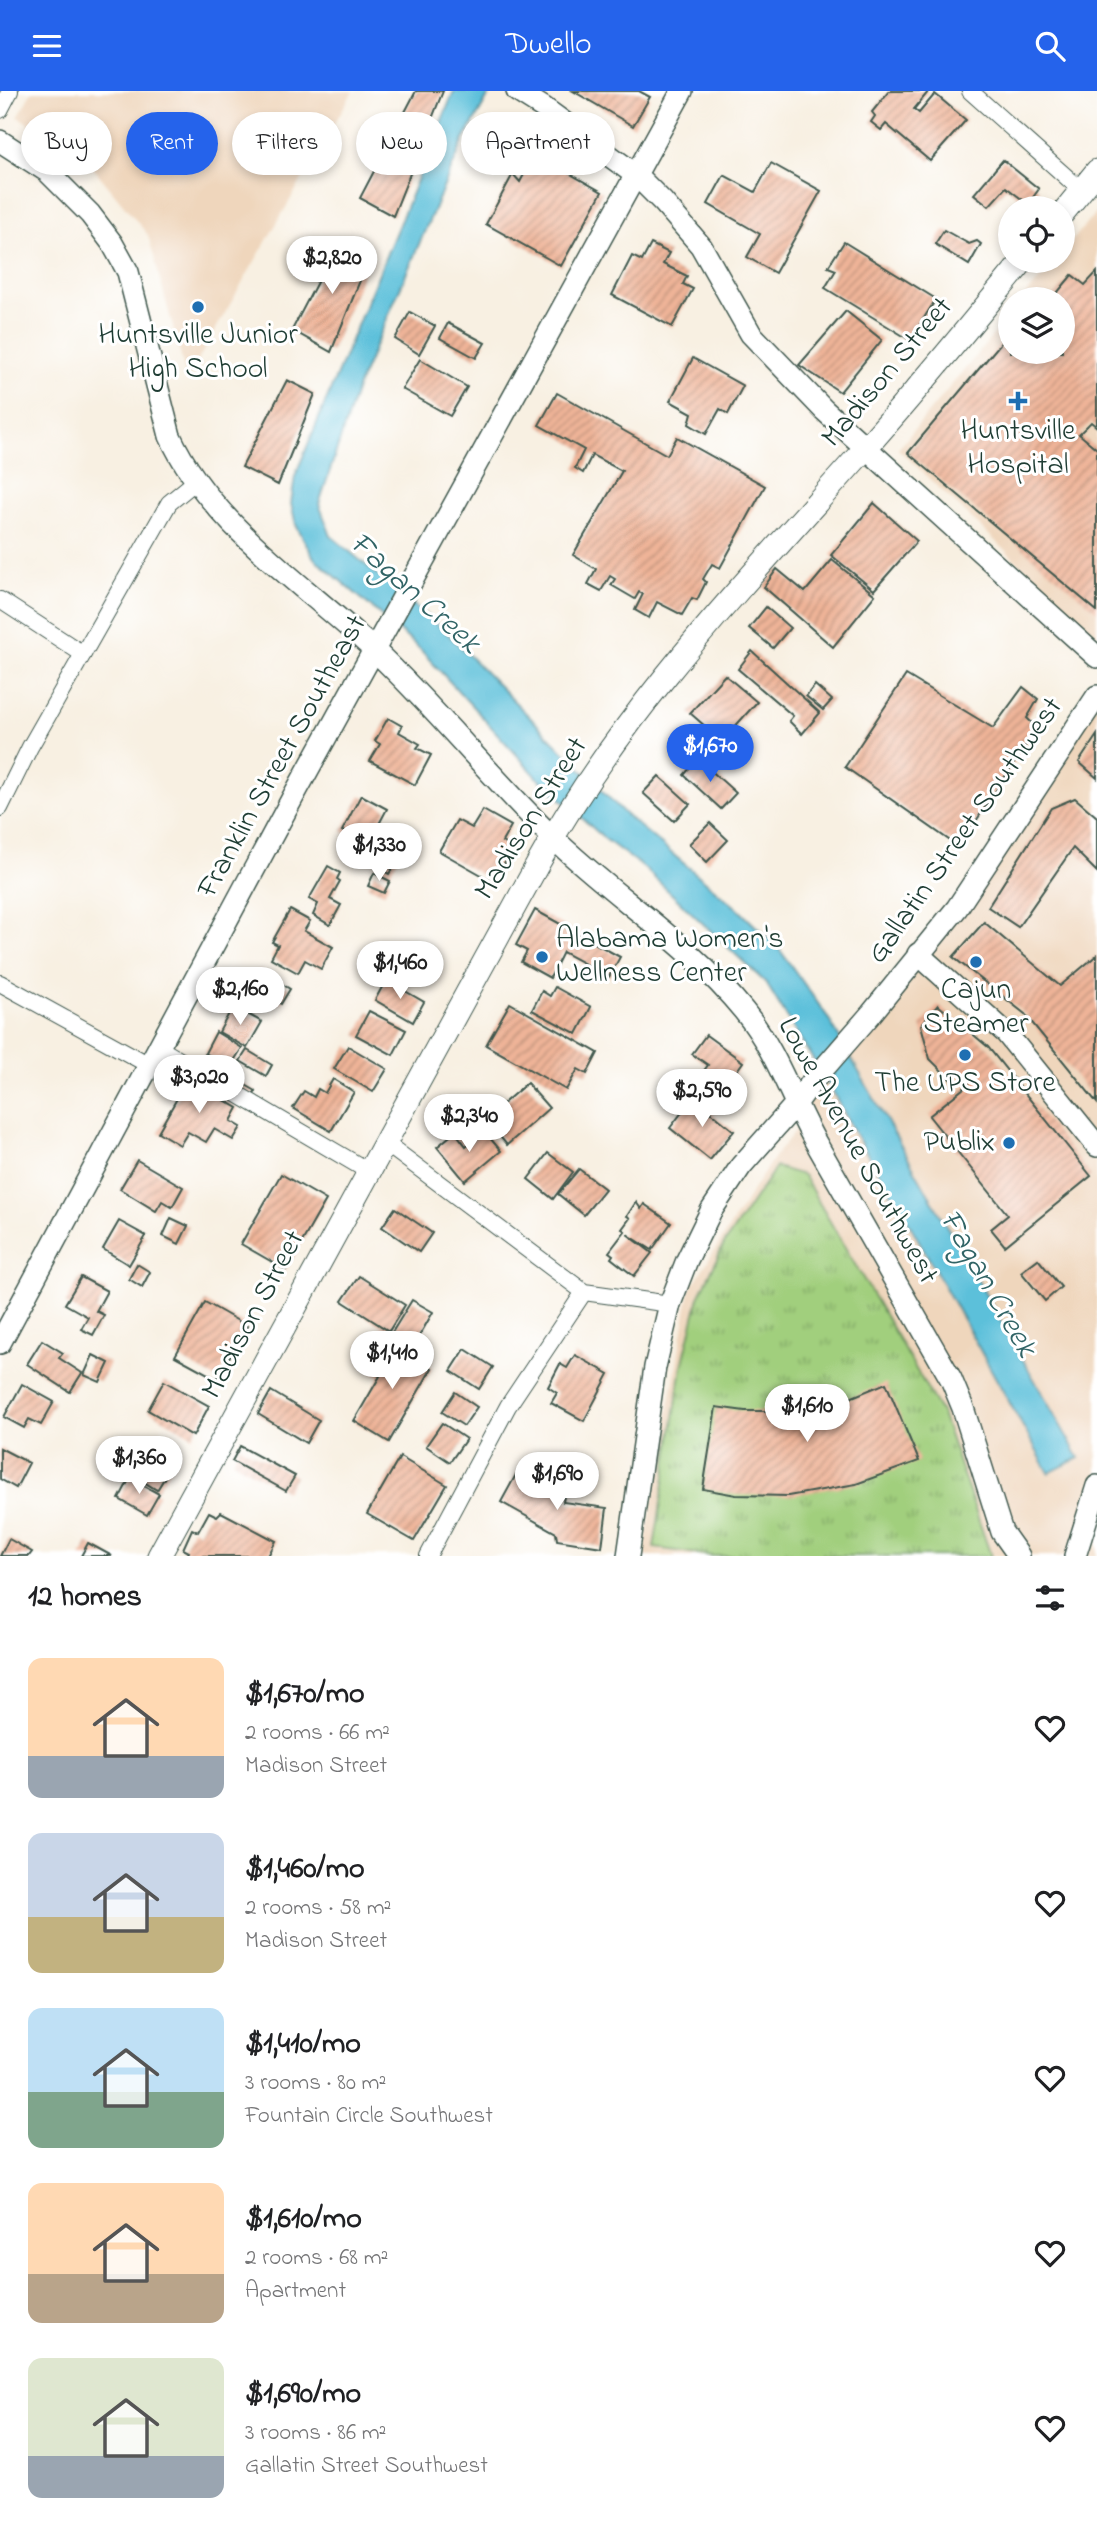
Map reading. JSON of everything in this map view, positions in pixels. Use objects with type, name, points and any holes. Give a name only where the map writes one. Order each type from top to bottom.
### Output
[{"type":"main road","points":[[1075,198],[1097,171]]},
{"type":"main road","name":"Madison Street","points":[[159,1556],[552,838],[597,769],[689,649],[749,578],[866,449],[1013,273]]},
{"type":"street","points":[[0,110],[10,91]]},
{"type":"street","points":[[517,91],[636,175],[701,246],[751,334],[824,410],[1097,657]]},
{"type":"street","name":"Franklin Street Southeast","points":[[0,1343],[374,650],[682,91]]},
{"type":"street","points":[[970,91],[1081,190]]},
{"type":"street","name":"Lowe Avenue Southwest","points":[[0,141],[48,172],[90,214],[112,243],[128,272],[170,436],[181,461],[235,526],[374,650],[552,838],[703,965],[753,1024],[776,1059],[795,1105],[951,1379],[963,1408],[1002,1532],[1019,1556]]},
{"type":"street","points":[[0,808],[30,747],[169,503],[197,480]]},
{"type":"street","points":[[0,600],[83,654]]},
{"type":"street","name":"Gallatin Street Southwest","points":[[628,1556],[655,1367],[670,1304],[687,1260],[711,1211],[741,1166],[872,1014],[957,908],[1097,696]]},
{"type":"street","points":[[918,954],[1006,1033],[1097,1146]]},
{"type":"street","points":[[0,983],[154,1057],[368,1171]]},
{"type":"street","points":[[384,1142],[584,1292],[670,1304]]},
{"type":"street","points":[[428,1556],[508,1406],[584,1292]]},
{"type":"street","points":[[1075,1556],[1097,1486]]},
{"type":"shaded area","name":"Huntsville Junior High School","points":[[32,91],[353,91],[341,112],[232,112],[232,175],[305,175],[187,379],[148,235],[99,175],[112,175],[112,112],[21,112],[21,119],[18,117]]},
{"type":"shaded area","name":"Huntsville Hospital","points":[[1097,211],[1097,637],[898,449],[998,329],[998,364],[1075,364],[1075,287],[1033,287],[1045,273],[1075,273],[1075,237]]},
{"type":"shaded area","points":[[1097,695],[1097,1556],[643,1556],[690,1289],[774,1157],[804,1120],[795,1105],[918,954]]},
{"type":"green space","points":[[776,1167],[803,1175],[942,1414],[991,1556],[713,1556],[654,1548],[682,1366],[699,1297],[724,1244]]},
{"type":"water","name":"Fagan Creek","points":[[454,91],[491,91],[479,112],[461,112],[461,147],[357,388],[319,504],[331,536],[446,632],[626,815],[737,908],[779,949],[827,1016],[1079,1458],[1049,1473],[905,1216],[766,983],[644,868],[605,839],[538,778],[419,648],[314,558],[296,525],[291,504],[295,476],[419,175],[447,175],[445,112]]},
{"type":"building","points":[[416,91],[443,91],[435,112],[405,112]]},
{"type":"building","points":[[573,91],[639,91],[650,97],[633,126],[615,116],[615,112],[609,112]]},
{"type":"building","points":[[889,91],[929,91],[914,109],[919,113],[935,94],[966,120],[930,161],[886,124],[881,130],[871,122],[875,116],[872,112]]},
{"type":"building","points":[[1003,160],[1039,189],[1034,196],[1018,196],[1006,187],[989,206],[974,194]]},
{"type":"building","points":[[771,163],[821,191],[775,273],[747,257],[760,234],[708,204],[724,175],[755,192]]},
{"type":"building","points":[[372,175],[409,175],[393,216],[360,198]]},
{"type":"building","points":[[512,175],[520,182],[524,175],[572,175],[602,192],[561,266],[486,224]]},
{"type":"building","points":[[944,230],[969,244],[977,241],[981,244],[969,265],[935,244]]},
{"type":"building","points":[[339,240],[370,256],[331,352],[292,330]]},
{"type":"building","points":[[844,242],[936,299],[910,340],[825,288],[836,270],[828,267]]},
{"type":"building","points":[[651,244],[669,253],[663,264],[687,276],[683,284],[693,289],[672,327],[612,295],[632,256],[642,261]]},
{"type":"building","name":"Huntsville Hospital","points":[[1097,272],[1097,427],[1091,422],[1079,434],[1097,449],[1097,611],[908,453],[998,346],[998,364],[1075,364],[1075,287],[1062,287],[1072,275],[1085,285]]},
{"type":"building","points":[[846,311],[882,340],[840,392],[799,365]]},
{"type":"building","points":[[410,312],[435,326],[419,354],[395,339]]},
{"type":"building","points":[[448,323],[485,343],[476,358],[440,338]]},
{"type":"building","points":[[693,358],[743,386],[728,414],[720,409],[706,434],[689,424],[692,413],[670,401]]},
{"type":"building","points":[[420,359],[467,387],[450,416],[402,389]]},
{"type":"building","points":[[287,380],[315,394],[278,485],[242,467]]},
{"type":"building","points":[[557,393],[667,455],[677,437],[765,486],[720,568],[712,564],[703,579],[706,582],[697,600],[692,598],[682,615],[657,602],[649,618],[635,610],[643,594],[639,592],[635,599],[611,585],[615,579],[610,576],[601,591],[588,584],[596,569],[573,555],[622,471],[592,455],[583,473],[575,468],[584,450],[539,425]]},
{"type":"building","points":[[874,503],[917,541],[874,590],[831,555]]},
{"type":"building","points":[[832,560],[875,595],[833,647],[764,587],[777,569],[805,592]]},
{"type":"building","points":[[766,607],[790,628],[773,648],[749,628]]},
{"type":"building","points":[[752,651],[820,713],[802,734],[789,721],[793,716],[738,669]]},
{"type":"building","points":[[725,675],[757,702],[722,741],[690,713]]},
{"type":"building","points":[[906,675],[993,728],[1023,687],[1038,699],[1027,718],[1037,728],[959,847],[845,767]]},
{"type":"building","points":[[815,685],[832,700],[823,710],[806,696]]},
{"type":"building","points":[[388,718],[402,726],[399,732],[420,744],[417,748],[431,755],[415,785],[370,761],[380,744],[375,741]]},
{"type":"building","points":[[1097,735],[1097,778],[1079,762]]},
{"type":"building","points":[[698,759],[736,793],[721,809],[684,775]]},
{"type":"building","points":[[659,776],[690,804],[674,821],[643,793]]},
{"type":"building","points":[[361,795],[387,809],[379,824],[386,827],[377,844],[371,841],[369,845],[342,831]]},
{"type":"building","points":[[1075,798],[1097,817],[1097,872],[1073,848],[1018,927],[988,907],[1051,808]]},
{"type":"building","points":[[483,810],[511,826],[502,842],[513,849],[494,882],[439,851],[457,820],[472,828]]},
{"type":"building","points":[[710,823],[728,840],[707,862],[689,844]]},
{"type":"building","points":[[385,851],[398,859],[389,874],[376,867]]},
{"type":"building","points":[[328,866],[340,873],[337,879],[340,881],[330,899],[341,905],[330,925],[313,915],[318,904],[309,899]]},
{"type":"building","points":[[374,873],[390,881],[384,893],[368,886]]},
{"type":"building","points":[[290,910],[310,921],[304,931],[333,947],[321,969],[305,960],[298,973],[271,958],[278,945],[272,942]]},
{"type":"building","points":[[535,910],[620,957],[609,977],[563,952],[550,978],[521,962],[527,951],[516,945]]},
{"type":"building","points":[[984,922],[1060,986],[1097,955],[1097,1103],[1025,1014],[953,957]]},
{"type":"building","points":[[259,970],[290,989],[281,1004],[264,994],[260,1000],[251,994],[258,982],[254,979]]},
{"type":"building","points":[[386,980],[424,1002],[413,1022],[375,1000]]},
{"type":"building","points":[[555,987],[591,1007],[577,1034],[532,1010],[542,991],[550,996]]},
{"type":"building","points":[[510,1003],[598,1053],[587,1074],[578,1069],[566,1090],[486,1045]]},
{"type":"building","points":[[938,1005],[988,1047],[1091,1176],[1005,1246],[991,1229],[1008,1215],[929,1116],[969,1084],[959,1071],[950,1079],[930,1059],[921,1025]]},
{"type":"building","points":[[233,1006],[262,1022],[247,1048],[219,1032]]},
{"type":"building","points":[[369,1011],[406,1030],[393,1055],[356,1035]]},
{"type":"building","points":[[216,1032],[242,1048],[230,1067],[205,1053]]},
{"type":"building","points":[[706,1035],[743,1062],[714,1103],[692,1087],[708,1065],[692,1054]]},
{"type":"building","points":[[348,1046],[387,1069],[373,1092],[334,1069]]},
{"type":"building","points":[[247,1050],[272,1065],[266,1076],[240,1061]]},
{"type":"building","points":[[206,1055],[235,1072],[229,1083],[200,1065]]},
{"type":"building","points":[[188,1079],[238,1108],[231,1121],[241,1127],[233,1140],[214,1129],[206,1142],[188,1132],[180,1145],[158,1132]]},
{"type":"building","points":[[235,1079],[256,1091],[251,1099],[231,1087]]},
{"type":"building","points":[[333,1079],[354,1092],[331,1131],[293,1108],[304,1091],[314,1097],[318,1089],[325,1093]]},
{"type":"building","points":[[527,1083],[549,1108],[507,1145],[485,1119]]},
{"type":"building","points":[[693,1098],[734,1131],[710,1160],[670,1128]]},
{"type":"building","points":[[484,1131],[501,1151],[465,1181],[437,1147],[455,1132],[466,1146]]},
{"type":"building","points":[[548,1153],[573,1172],[553,1199],[528,1179]]},
{"type":"building","points":[[137,1160],[183,1187],[172,1207],[162,1201],[156,1211],[120,1189]]},
{"type":"building","points":[[579,1169],[605,1189],[584,1215],[558,1194]]},
{"type":"building","points":[[281,1174],[326,1200],[286,1270],[241,1244]]},
{"type":"building","points":[[636,1202],[641,1209],[644,1204],[671,1223],[652,1250],[627,1234],[652,1253],[634,1276],[611,1258],[613,1255],[609,1252],[625,1231],[622,1229]]},
{"type":"building","points":[[395,1208],[432,1233],[419,1252],[382,1227]]},
{"type":"building","points":[[171,1218],[188,1226],[179,1244],[163,1236]]},
{"type":"building","points":[[119,1221],[146,1236],[129,1265],[103,1249]]},
{"type":"building","points":[[1038,1259],[1061,1287],[1045,1301],[1021,1272]]},
{"type":"building","points":[[137,1264],[150,1272],[142,1287],[129,1279]]},
{"type":"building","points":[[359,1276],[405,1305],[389,1331],[342,1301]]},
{"type":"building","points":[[81,1277],[107,1291],[96,1311],[104,1315],[93,1335],[81,1329],[88,1317],[65,1304]]},
{"type":"building","points":[[412,1300],[433,1312],[410,1352],[388,1339]]},
{"type":"building","points":[[205,1302],[247,1326],[217,1379],[175,1356]]},
{"type":"building","points":[[42,1340],[63,1353],[59,1358],[82,1373],[70,1392],[27,1364]]},
{"type":"building","points":[[386,1341],[432,1368],[389,1442],[354,1421],[380,1376],[370,1370]]},
{"type":"building","points":[[465,1349],[493,1367],[479,1389],[451,1371]]},
{"type":"building","points":[[93,1355],[109,1363],[100,1382],[84,1375]]},
{"type":"building","points":[[575,1355],[609,1374],[584,1421],[551,1403],[557,1393],[548,1387],[560,1364],[567,1368]]},
{"type":"building","points":[[164,1381],[209,1406],[193,1436],[148,1410]]},
{"type":"building","points":[[886,1383],[919,1461],[856,1484],[788,1496],[736,1495],[703,1489],[716,1407],[745,1411],[779,1411],[777,1394],[823,1386],[826,1404],[850,1398]]},
{"type":"building","points":[[22,1384],[54,1402],[41,1425],[29,1419],[24,1428],[4,1417]]},
{"type":"building","points":[[271,1391],[319,1420],[306,1443],[258,1414]]},
{"type":"building","points":[[455,1392],[477,1407],[464,1426],[442,1412]]},
{"type":"building","points":[[442,1423],[466,1439],[450,1462],[426,1446]]},
{"type":"building","points":[[134,1444],[171,1467],[157,1490],[120,1467]]},
{"type":"building","points":[[240,1446],[295,1476],[286,1491],[232,1461]]},
{"type":"building","points":[[0,1448],[29,1463],[16,1488],[0,1479]]},
{"type":"building","points":[[400,1457],[447,1485],[414,1541],[367,1514]]},
{"type":"building","points":[[518,1471],[564,1496],[563,1502],[607,1508],[602,1547],[557,1540],[556,1533],[501,1502]]},
{"type":"building","points":[[130,1478],[159,1494],[147,1515],[119,1499]]},
{"type":"building","points":[[209,1512],[217,1516],[221,1512],[276,1541],[268,1556],[187,1556],[189,1552],[183,1549],[192,1529],[198,1532]]},
{"type":"building","points":[[9,1539],[32,1552],[29,1556],[0,1556]]},
{"type":"building","points":[[88,1543],[112,1556],[81,1556]]},
{"type":"place","name":"Huntsville Junior High School","points":[[198,307]]},
{"type":"place","name":"Huntsville Hospital","points":[[1018,401]]},
{"type":"place","name":"Alabama Women's Wellness Center","points":[[542,957]]},
{"type":"place","name":"Cajun Steamer","points":[[976,962]]},
{"type":"place","name":"The UPS Store","points":[[965,1055]]},
{"type":"place","name":"Publix","points":[[1009,1143]]}]
